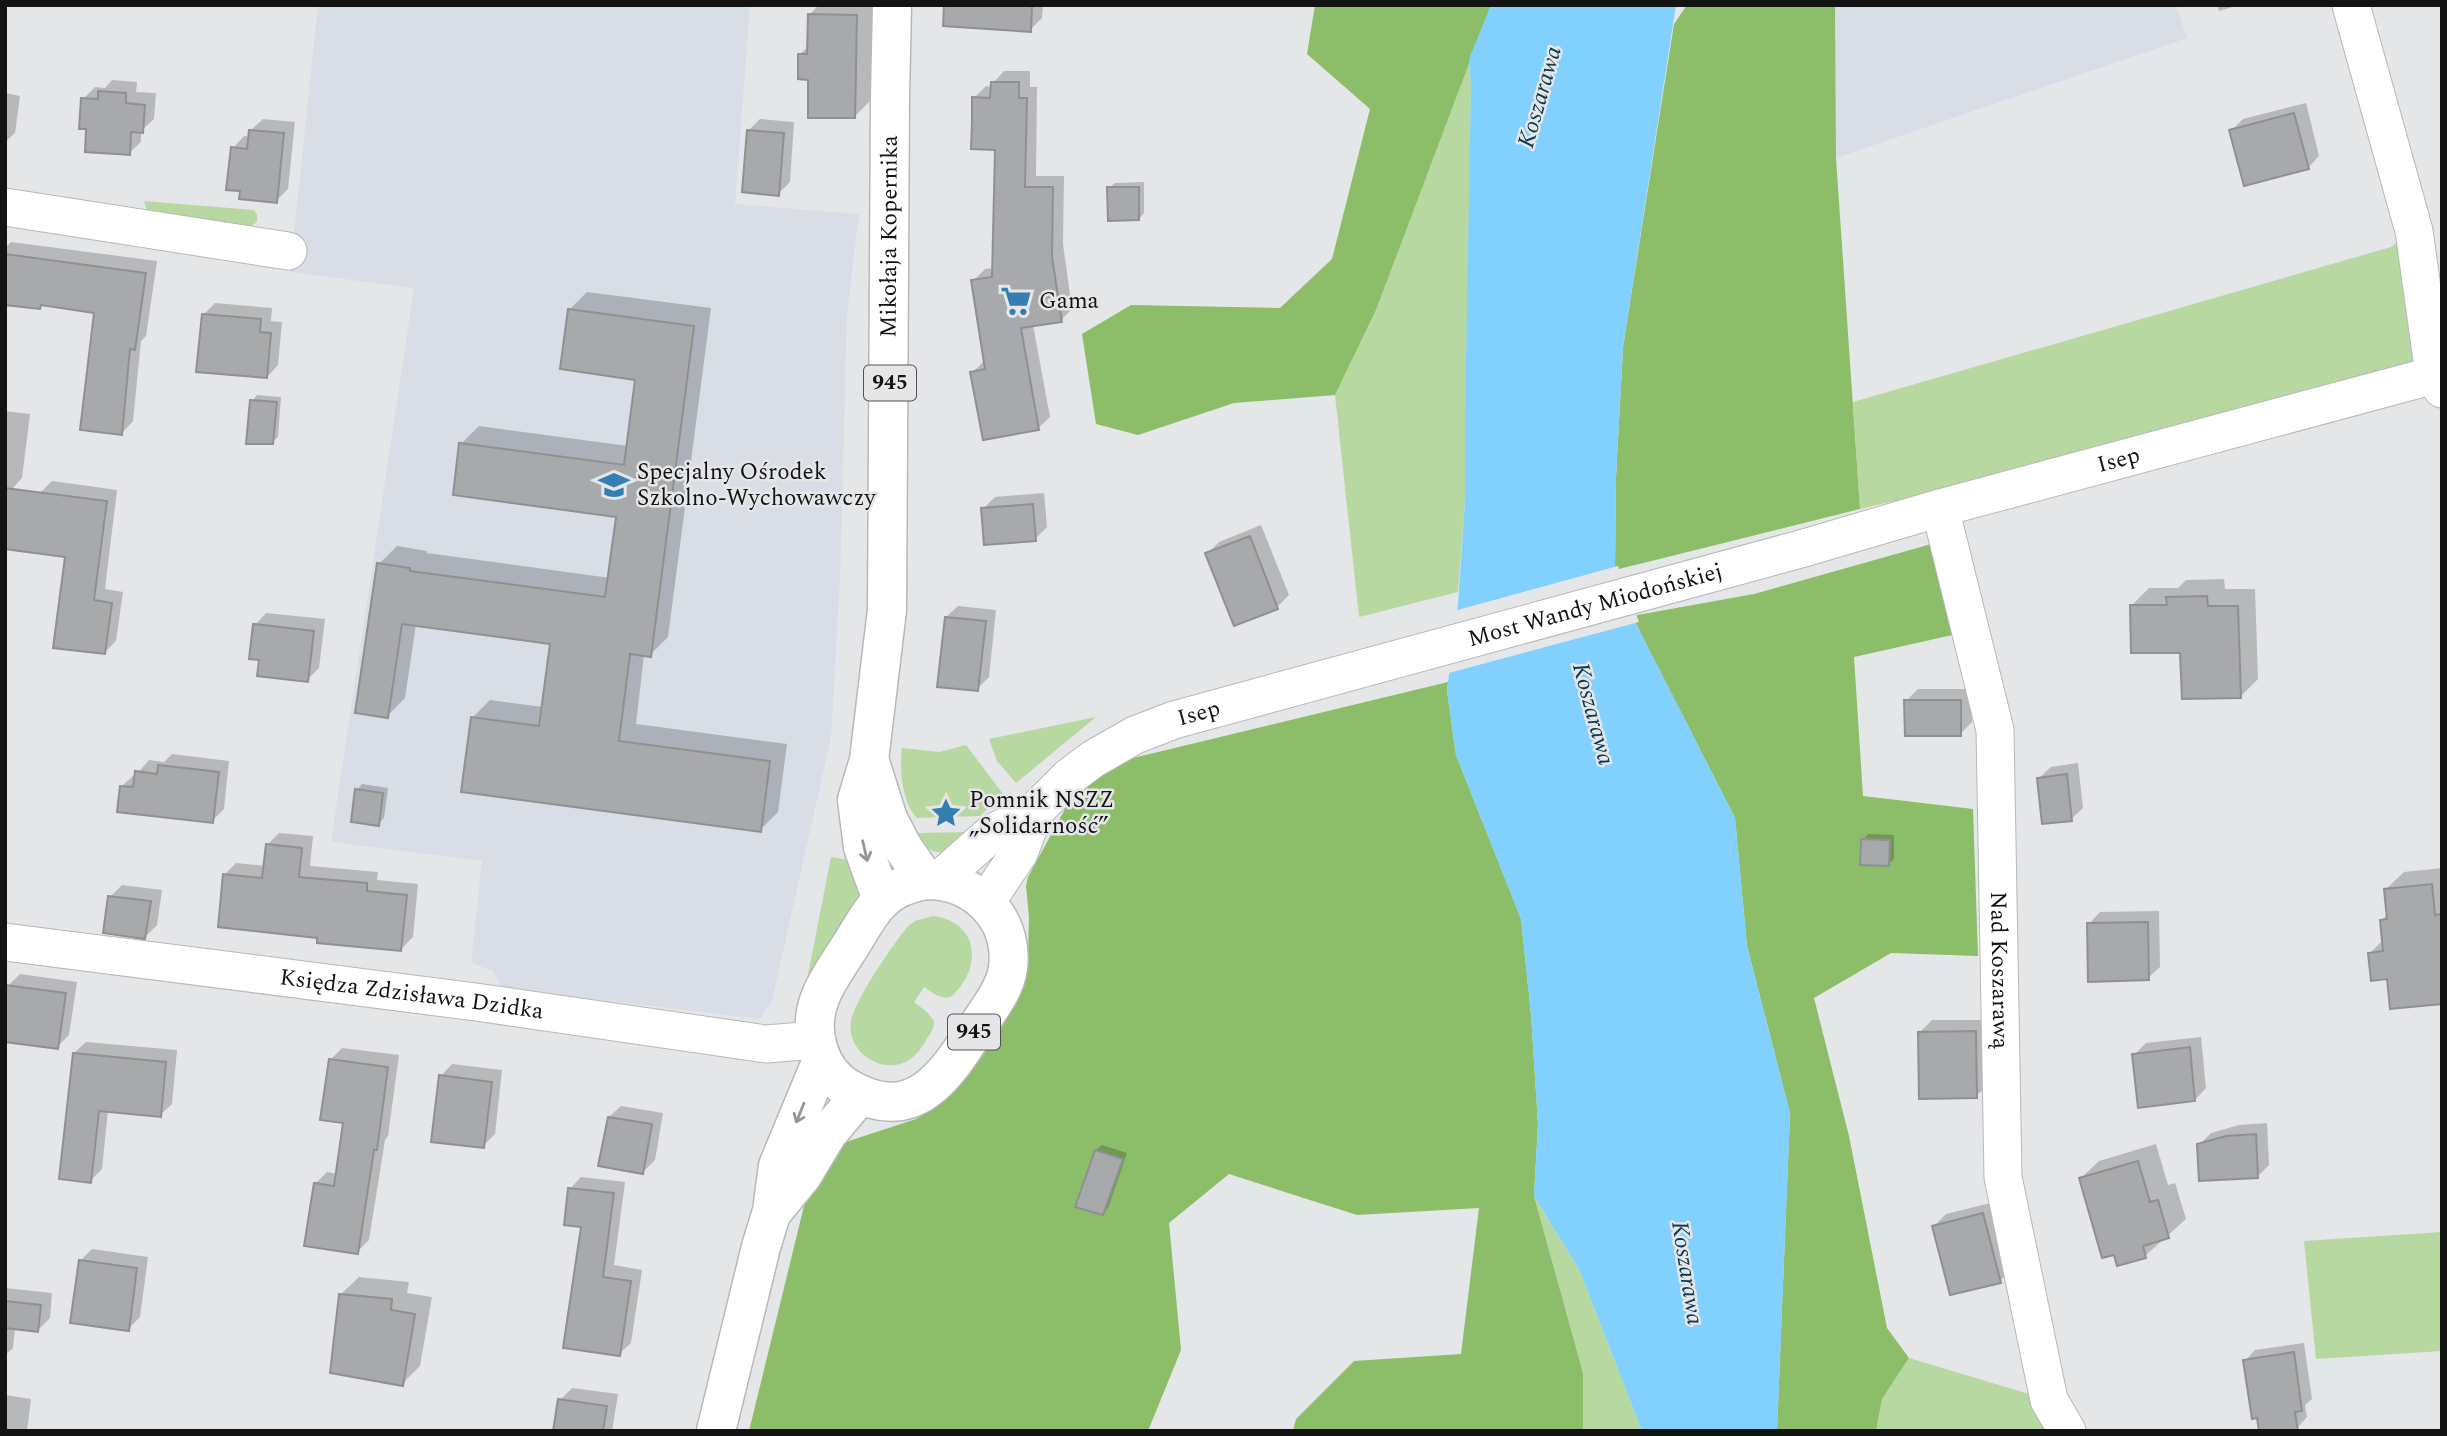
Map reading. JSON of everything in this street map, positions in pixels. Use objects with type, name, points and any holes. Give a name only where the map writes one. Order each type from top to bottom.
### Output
[{"type":"main road","name":"Mikołaja Kopernika","points":[[882,900],[863,847],[857,800],[869,760],[887,610],[892,5]]},
{"type":"main road","name":"Mikołaja Kopernika","points":[[869,760],[888,819],[902,846],[932,880]]},
{"type":"main road","points":[[716,1431],[772,1211],[778,1166],[819,1050],[815,1024],[820,997],[882,900],[900,888],[932,880],[968,888],[986,902]]},
{"type":"main road","name":"945","points":[[819,1050],[840,1083],[860,1095],[898,1101],[924,1092],[936,1084],[948,1071],[998,995],[1008,967],[1004,934],[986,902]]},
{"type":"main road","points":[[772,1211],[802,1176],[828,1133],[860,1095]]},
{"type":"street","name":"Isep","points":[[1804,548],[1940,508],[2439,379],[2413,231],[2351,5]]},
{"type":"street","points":[[5,207],[288,251]]},
{"type":"street","name":"Nad Koszarawą","points":[[1940,508],[1995,730],[2003,1177],[2049,1400],[2067,1431]]},
{"type":"street","name":"Most Wandy Miodońskiej","points":[[1387,663],[1804,548]]},
{"type":"street","name":"Isep","points":[[932,880],[992,832],[1035,811],[1080,768],[1143,732],[1200,712],[1387,663]]},
{"type":"street","name":"Isep","points":[[986,902],[1019,853],[1035,811]]},
{"type":"street","name":"Księdza Zdzisława Dzidka","points":[[5,942],[476,1002],[819,1050]]},
{"type":"shaded area","name":"Specjalny Ośrodek Szkolno-Wychowawczy","points":[[318,5],[750,5],[735,204],[859,214],[847,313],[840,580],[831,737],[772,1001],[760,1019],[502,988],[493,971],[471,963],[482,861],[331,842],[414,288],[290,272]]},
{"type":"shaded area","points":[[1835,5],[2176,5],[2187,38],[1836,158]]},
{"type":"green space","points":[[1315,5],[1491,5],[1376,310],[1335,395],[1234,403],[1138,435],[1096,424],[1082,334],[1131,305],[1280,308],[1332,259],[1370,109],[1307,54]]},
{"type":"green space","points":[[1687,5],[1835,5],[1836,158],[1860,509],[1615,570],[1616,477],[1623,347],[1674,24]]},
{"type":"green space","points":[[1469,59],[1471,85],[1465,501],[1458,592],[1359,617],[1335,395],[1376,310]]},
{"type":"green space","points":[[144,201],[254,210],[257,222],[251,226],[148,216]]},
{"type":"green space","points":[[2413,231],[2434,374],[1860,509],[1853,402],[2391,247]]},
{"type":"green space","points":[[1935,543],[1957,634],[1854,657],[1863,796],[1973,809],[1978,956],[1891,953],[1814,998],[1849,1136],[1887,1328],[1909,1358],[1882,1399],[1876,1431],[1777,1431],[1790,1113],[1747,946],[1735,818],[1632,616],[1754,594]]},
{"type":"green space","points":[[1448,682],[1456,755],[1521,919],[1531,1014],[1538,1124],[1534,1196],[1583,1373],[1583,1431],[1293,1431],[1296,1419],[1354,1361],[1461,1354],[1479,1208],[1357,1215],[1229,1174],[1169,1223],[1181,1350],[1148,1431],[749,1431],[805,1202],[823,1158],[849,1141],[916,1119],[937,1106],[1011,1000],[1028,960],[1028,877],[1072,796],[1099,772],[1129,759]]},
{"type":"green space","points":[[1096,717],[1016,783],[997,761],[989,739]]},
{"type":"green space","points":[[966,745],[1003,794],[980,816],[917,818],[905,795],[902,748],[939,752]]},
{"type":"green space","points":[[974,832],[944,852],[930,849],[913,833]]},
{"type":"green space","points":[[831,857],[856,861],[859,893],[857,905],[804,995]]},
{"type":"green space","points":[[933,916],[960,927],[967,936],[972,960],[969,972],[952,996],[938,996],[924,987],[914,1002],[934,1021],[930,1033],[913,1057],[892,1065],[870,1060],[855,1044],[851,1034],[853,1013],[875,973],[908,926]]},
{"type":"green space","points":[[1534,1196],[1580,1271],[1642,1431],[1583,1431],[1583,1373]]},
{"type":"green space","points":[[2442,1232],[2442,1351],[2316,1359],[2304,1241]]},
{"type":"green space","points":[[1909,1358],[2049,1400],[2067,1431],[1876,1431],[1882,1399]]},
{"type":"water","name":"Koszarawa","points":[[1491,5],[1676,5],[1623,347],[1616,477],[1615,570],[1632,616],[1735,818],[1747,946],[1790,1113],[1777,1431],[1642,1431],[1580,1271],[1534,1196],[1538,1124],[1531,1014],[1521,919],[1456,755],[1447,691],[1458,604],[1465,501],[1471,85],[1469,59]]},
{"type":"pier","points":[[1618,566],[1639,622],[1445,674],[1454,611]]},
{"type":"building","points":[[944,5],[1032,5],[1031,32],[943,26]]},
{"type":"building","points":[[808,14],[857,15],[855,118],[808,118],[808,80],[798,79],[798,54],[807,54]]},
{"type":"building","points":[[991,82],[1019,82],[1019,98],[1027,98],[1025,187],[1053,187],[1052,257],[1062,322],[1021,328],[1039,430],[983,440],[970,372],[985,369],[971,280],[992,277],[995,150],[971,149],[972,97],[990,98]]},
{"type":"building","points":[[98,91],[126,93],[126,103],[145,105],[143,133],[131,132],[130,155],[85,152],[86,129],[79,129],[81,98],[98,99]]},
{"type":"building","points":[[2294,113],[2309,169],[2244,186],[2229,130]]},
{"type":"building","points":[[249,130],[284,133],[277,203],[239,199],[240,191],[226,190],[231,147],[247,149]]},
{"type":"building","points":[[747,130],[784,133],[779,196],[742,192]]},
{"type":"building","points":[[1107,187],[1139,187],[1139,220],[1108,221]]},
{"type":"building","points":[[5,254],[146,273],[135,350],[130,349],[122,435],[80,430],[94,313],[41,305],[40,309],[5,305]]},
{"type":"building","points":[[568,309],[694,326],[651,657],[630,654],[619,741],[770,761],[761,832],[461,792],[471,717],[539,726],[550,644],[402,624],[388,718],[355,713],[377,563],[410,568],[410,571],[605,597],[616,517],[453,495],[459,443],[624,465],[635,380],[560,369]]},
{"type":"building","points":[[202,314],[261,319],[260,332],[271,333],[267,378],[196,372]]},
{"type":"building","points":[[250,400],[277,402],[273,444],[246,444]]},
{"type":"building","points":[[5,488],[107,501],[94,600],[112,603],[105,654],[53,648],[65,557],[5,549]]},
{"type":"building","points":[[1033,504],[1036,541],[984,545],[981,508]]},
{"type":"building","points":[[1250,536],[1278,609],[1234,626],[1205,553]]},
{"type":"building","points":[[2207,596],[2208,606],[2238,606],[2241,698],[2182,699],[2180,653],[2131,653],[2130,605],[2167,605],[2166,597]]},
{"type":"building","points":[[945,617],[986,621],[978,691],[937,687]]},
{"type":"building","points":[[253,624],[314,631],[308,682],[257,676],[259,660],[249,659]]},
{"type":"building","points":[[1904,700],[1961,700],[1961,736],[1905,736]]},
{"type":"building","points":[[158,765],[219,772],[213,823],[117,812],[120,786],[133,787],[135,771],[157,774]]},
{"type":"building","points":[[2067,774],[2072,821],[2042,824],[2037,778]]},
{"type":"building","points":[[355,789],[383,793],[379,826],[351,822]]},
{"type":"building","points":[[1861,839],[1890,840],[1889,866],[1860,865]]},
{"type":"building","points":[[266,844],[302,848],[299,877],[367,883],[367,891],[407,895],[401,951],[317,943],[317,938],[218,927],[223,874],[262,878]]},
{"type":"building","points":[[2432,884],[2435,915],[2442,914],[2442,1004],[2390,1009],[2387,979],[2371,981],[2368,953],[2383,951],[2380,920],[2387,919],[2384,889]]},
{"type":"building","points":[[108,896],[151,901],[145,939],[103,933]]},
{"type":"building","points":[[2148,922],[2149,980],[2088,982],[2087,923]]},
{"type":"building","points":[[5,985],[66,993],[58,1049],[5,1042]]},
{"type":"building","points":[[1976,1031],[1977,1098],[1919,1099],[1918,1032]]},
{"type":"building","points":[[2190,1047],[2195,1101],[2138,1108],[2132,1054]]},
{"type":"building","points":[[73,1053],[166,1062],[161,1117],[99,1111],[91,1183],[59,1179]]},
{"type":"building","points":[[329,1059],[388,1067],[377,1150],[374,1150],[358,1254],[304,1246],[314,1183],[334,1186],[343,1123],[320,1120]]},
{"type":"building","points":[[439,1075],[492,1082],[484,1148],[431,1142]]},
{"type":"building","points":[[608,1117],[652,1124],[643,1174],[598,1166]]},
{"type":"building","points":[[2256,1134],[2258,1178],[2199,1181],[2197,1144],[2226,1136]]},
{"type":"building","points":[[1095,1150],[1123,1159],[1103,1215],[1075,1207]]},
{"type":"building","points":[[2138,1161],[2150,1202],[2158,1200],[2169,1238],[2143,1246],[2146,1258],[2117,1266],[2114,1255],[2102,1258],[2079,1178]]},
{"type":"building","points":[[568,1188],[614,1193],[603,1277],[631,1281],[620,1356],[563,1348],[581,1227],[564,1225]]},
{"type":"building","points":[[1983,1213],[2001,1283],[1950,1295],[1932,1226]]},
{"type":"building","points":[[79,1260],[137,1268],[129,1331],[70,1323]]},
{"type":"building","points":[[339,1294],[392,1299],[391,1310],[415,1314],[403,1386],[330,1373]]},
{"type":"building","points":[[5,1301],[41,1305],[38,1332],[5,1328]]},
{"type":"building","points":[[2294,1352],[2302,1411],[2295,1412],[2298,1431],[2259,1431],[2257,1418],[2252,1419],[2243,1360]]},
{"type":"building","points":[[558,1399],[607,1406],[603,1431],[553,1431]]},
{"type":"place","name":"Gama","points":[[1016,301]]},
{"type":"place","name":"Specjalny Ośrodek Szkolno-Wychowawczy","points":[[614,485]]},
{"type":"place","name":"Pomnik NSZZ „Solidarność”","points":[[946,813]]}]
